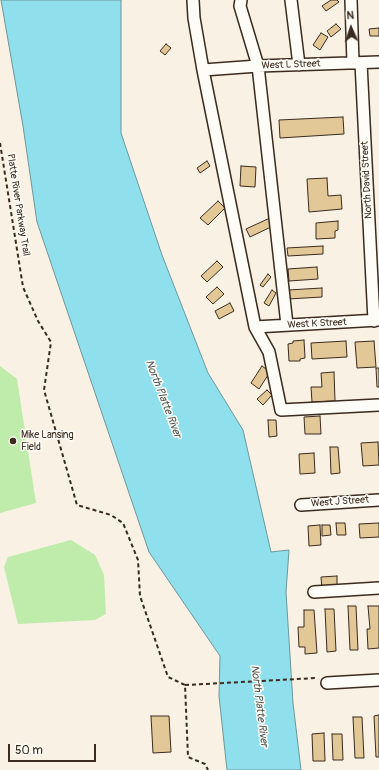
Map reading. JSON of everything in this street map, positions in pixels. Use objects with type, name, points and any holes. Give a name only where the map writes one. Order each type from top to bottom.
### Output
[{"type":"street","points":[[193,0],[194,18],[203,70],[255,327],[269,352],[281,410],[379,405]]},
{"type":"street","points":[[241,0],[240,6],[258,66],[287,325]]},
{"type":"street","points":[[291,0],[299,65]]},
{"type":"street","name":"North David Street","points":[[351,0],[377,320]]},
{"type":"street","name":"West L Street","points":[[203,70],[258,66],[379,62]]},
{"type":"street","name":"West K Street","points":[[255,327],[377,320]]},
{"type":"street","name":"West J Street","points":[[301,505],[379,500]]},
{"type":"street","points":[[314,592],[379,588]]},
{"type":"street","points":[[327,683],[379,680]]},
{"type":"path","name":"Platte River Parkway Trail","points":[[0,143],[23,287],[38,321],[51,342],[44,390],[77,505],[111,515],[123,523],[138,560],[140,596],[168,677],[185,685]]},
{"type":"path","points":[[208,770],[206,764],[188,757],[185,685],[303,679]]},
{"type":"green space","name":"Mike Lansing Field","points":[[0,366],[17,379],[36,503],[0,513]]},
{"type":"green space","points":[[71,540],[95,555],[104,575],[106,614],[95,620],[18,624],[4,567],[8,557]]},
{"type":"water","name":"North Platte River","points":[[1,0],[121,0],[121,133],[162,255],[208,373],[243,430],[271,552],[289,550],[286,592],[293,703],[301,770],[227,770],[219,696],[220,656],[149,552],[37,222],[23,126]]},
{"type":"building","points":[[331,0],[337,0],[339,2],[326,11],[322,6]]},
{"type":"building","points":[[336,24],[341,29],[331,37],[327,31]]},
{"type":"building","points":[[379,28],[379,36],[370,36],[369,29]]},
{"type":"building","points":[[321,33],[328,37],[320,50],[313,45]]},
{"type":"building","points":[[166,44],[171,48],[165,55],[160,51]]},
{"type":"building","points":[[343,117],[344,134],[280,138],[279,120]]},
{"type":"building","points":[[207,161],[210,166],[200,173],[197,168]]},
{"type":"building","points":[[241,166],[256,167],[255,187],[240,186]]},
{"type":"building","points":[[327,178],[328,196],[341,195],[342,209],[309,212],[307,179]]},
{"type":"building","points":[[218,201],[225,208],[208,225],[200,218]]},
{"type":"building","points":[[272,217],[275,225],[250,237],[246,229]]},
{"type":"building","points":[[338,221],[338,230],[335,231],[335,238],[316,239],[316,223]]},
{"type":"building","points":[[323,246],[323,254],[288,256],[287,248]]},
{"type":"building","points":[[217,261],[223,267],[207,282],[201,276]]},
{"type":"building","points":[[317,267],[318,279],[289,281],[288,269]]},
{"type":"building","points":[[268,274],[271,277],[263,287],[260,285]]},
{"type":"building","points":[[217,287],[224,294],[213,304],[206,297]]},
{"type":"building","points":[[322,288],[322,297],[288,299],[288,290]]},
{"type":"building","points":[[272,290],[276,293],[269,306],[264,303]]},
{"type":"building","points":[[230,303],[234,311],[219,319],[215,311]]},
{"type":"building","points":[[304,340],[305,358],[300,359],[300,361],[289,361],[288,344],[293,343],[293,341]]},
{"type":"building","points":[[346,341],[347,357],[312,359],[311,343]]},
{"type":"building","points":[[374,341],[376,367],[357,368],[355,342]]},
{"type":"building","points":[[262,366],[270,372],[259,389],[251,383]]},
{"type":"building","points":[[376,368],[379,368],[379,387],[377,387]]},
{"type":"building","points":[[334,372],[335,401],[312,402],[311,387],[322,387],[321,373]]},
{"type":"building","points":[[267,390],[272,395],[263,405],[257,399]]},
{"type":"building","points":[[320,416],[321,434],[305,434],[304,417]]},
{"type":"building","points":[[268,420],[276,420],[277,436],[269,437]]},
{"type":"building","points":[[378,442],[379,465],[363,466],[361,443]]},
{"type":"building","points":[[330,447],[338,447],[340,473],[331,474]]},
{"type":"building","points":[[314,453],[315,473],[300,474],[299,454]]},
{"type":"building","points":[[336,523],[345,523],[346,535],[337,535]]},
{"type":"building","points":[[379,523],[379,537],[360,538],[359,524]]},
{"type":"building","points":[[320,525],[321,545],[309,546],[308,526]]},
{"type":"building","points":[[322,525],[330,525],[331,535],[322,536]]},
{"type":"building","points":[[337,576],[337,588],[322,589],[321,577]]},
{"type":"building","points":[[348,606],[356,606],[358,650],[350,650]]},
{"type":"building","points":[[368,606],[379,606],[379,648],[368,649],[367,629],[370,629]]},
{"type":"building","points":[[325,609],[334,609],[336,651],[327,652]]},
{"type":"building","points":[[304,610],[314,610],[317,653],[305,654],[305,647],[299,647],[298,627],[304,627]]},
{"type":"building","points":[[379,715],[379,757],[376,757],[374,716]]},
{"type":"building","points":[[151,716],[169,716],[171,752],[153,753]]},
{"type":"building","points":[[353,717],[362,717],[364,758],[355,758]]},
{"type":"building","points":[[324,733],[325,761],[313,761],[312,734]]},
{"type":"building","points":[[332,734],[342,734],[343,760],[333,760]]},
{"type":"place","name":"Mike Lansing Field","points":[[13,441]]}]
